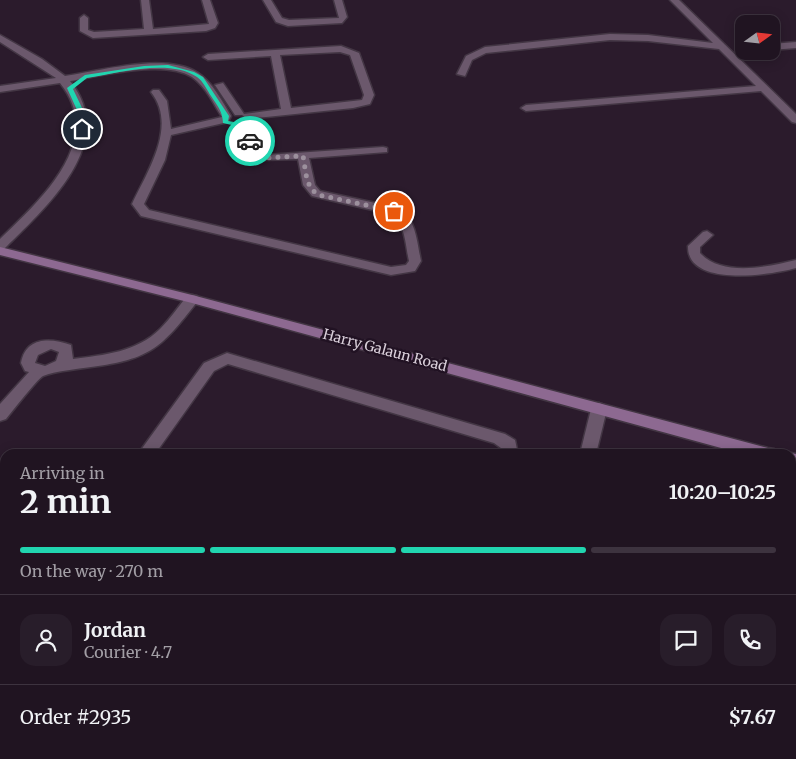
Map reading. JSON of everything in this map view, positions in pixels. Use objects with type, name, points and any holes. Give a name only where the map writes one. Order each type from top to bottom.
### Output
[{"type":"main road","name":"Harry Galaun Road","points":[[0,251],[192,299],[749,449]]},
{"type":"street","points":[[145,0],[149,32]]},
{"type":"street","points":[[84,18],[84,31],[89,34],[149,32],[212,26],[214,23],[206,0]]},
{"type":"street","points":[[267,0],[279,20],[288,23],[342,20],[338,0]]},
{"type":"street","points":[[674,0],[727,49],[796,120]]},
{"type":"street","points":[[462,74],[464,62],[469,56],[485,50],[610,37],[648,38],[727,49]]},
{"type":"street","points":[[0,38],[64,82],[80,110],[82,129],[74,156],[55,190],[0,246]]},
{"type":"street","points":[[780,46],[796,45]]},
{"type":"street","points":[[166,133],[243,114],[362,104],[369,99],[352,51],[341,49],[208,57]]},
{"type":"street","points":[[275,54],[286,111]]},
{"type":"street","points":[[0,89],[49,80],[64,82],[85,77],[114,69],[156,66],[193,73],[207,83],[227,123],[238,124],[245,122],[243,114],[213,78],[194,66],[162,61],[114,69],[64,82]]},
{"type":"street","points":[[526,108],[763,88]]},
{"type":"street","points":[[156,92],[163,100],[166,146],[138,204],[145,213],[392,271],[410,268],[415,261],[406,222],[401,215],[394,211],[316,194],[309,185],[303,156]]},
{"type":"street","points":[[238,124],[260,156],[271,158],[383,150]]},
{"type":"street","points":[[707,235],[694,246],[694,254],[701,263],[713,269],[778,269],[796,264]]},
{"type":"street","points":[[0,415],[38,371],[59,366],[111,359],[143,349],[165,332],[192,299]]},
{"type":"street","points":[[38,371],[30,367],[28,363],[30,354],[40,347],[58,344],[66,349],[68,353],[90,361]]},
{"type":"street","points":[[59,366],[67,358],[68,353]]},
{"type":"street","points":[[150,449],[209,367],[227,358],[499,438],[509,445],[509,449]]},
{"type":"street","points":[[589,449],[599,409]]},
{"type":"way so far","points":[[250,141],[259,155],[264,158],[303,156],[310,188],[319,195],[394,211]]},
{"type":"route","points":[[82,129],[80,110],[70,88],[78,81],[85,77],[156,66],[180,69],[201,78],[207,83],[226,116],[224,118],[225,122],[238,124],[250,141]]}]
